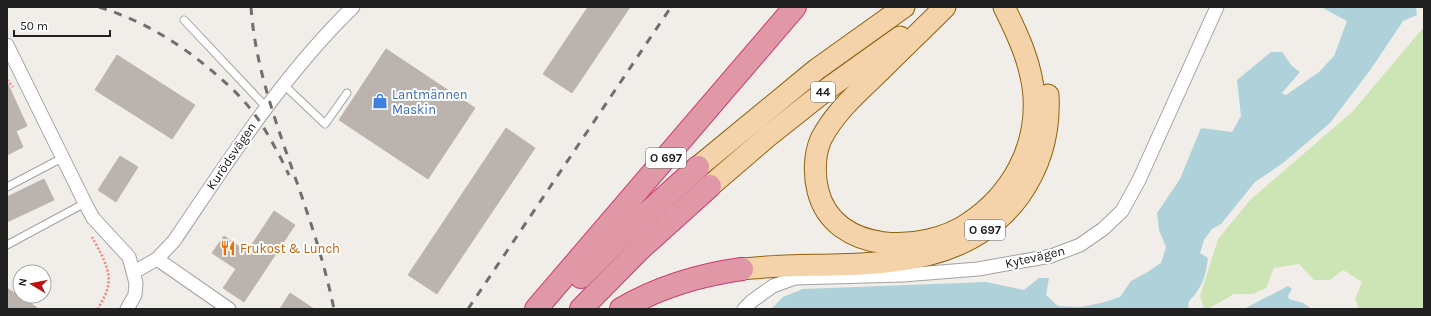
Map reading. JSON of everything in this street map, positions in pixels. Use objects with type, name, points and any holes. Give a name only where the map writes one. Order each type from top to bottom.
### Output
[{"type":"highway","name":"O 697","points":[[536,309],[795,7]]},
{"type":"highway","name":"44","points":[[549,309],[624,234],[698,167]]},
{"type":"highway","name":"44","points":[[580,309],[639,250],[710,186]]},
{"type":"highway","name":"O 697","points":[[621,309],[654,292],[678,282],[717,272],[742,269]]},
{"type":"main road","name":"44","points":[[698,167],[817,69],[904,7]]},
{"type":"main road","name":"44","points":[[710,186],[767,137],[830,87],[942,7]]},
{"type":"main road","points":[[945,7],[850,100],[832,122],[821,140],[816,159],[815,178],[820,196],[828,214],[840,226],[869,240],[885,243],[917,242],[952,232],[968,224],[997,200],[1009,186],[1020,168],[1032,131],[1034,96],[1025,55],[1004,7]]},
{"type":"main road","name":"O 697","points":[[742,269],[775,266],[889,262],[926,256],[944,251],[975,237],[1004,215],[1025,187],[1034,170],[1046,135],[1048,116],[1048,96],[1040,56],[1018,7]]},
{"type":"street","name":"Kurödsvägen","points":[[134,272],[157,259],[174,241],[266,107],[317,46],[353,7]]},
{"type":"street","name":"Kytevägen","points":[[744,309],[752,301],[773,286],[795,278],[903,275],[978,269],[1051,256],[1080,245],[1103,229],[1122,212],[1139,180],[1217,7]]},
{"type":"street","points":[[7,46],[84,203],[93,218],[126,253],[134,272],[135,295],[127,309]]},
{"type":"street","points":[[157,259],[229,309]]},
{"type":"lane","points":[[184,20],[266,107]]},
{"type":"lane","points":[[284,85],[326,124],[347,92]]},
{"type":"lane","points":[[7,186],[62,158]]},
{"type":"lane","points":[[7,245],[84,203]]},
{"type":"green space","points":[[1424,27],[1424,309],[1359,309],[1355,299],[1362,282],[1343,270],[1330,280],[1314,280],[1299,264],[1274,268],[1266,288],[1253,294],[1234,294],[1208,309],[1204,309],[1200,296],[1218,239],[1251,199],[1352,112]]},
{"type":"water","points":[[1321,7],[1416,7],[1417,15],[1403,21],[1371,69],[1330,123],[1283,163],[1255,182],[1221,224],[1212,229],[1204,240],[1200,253],[1208,258],[1205,276],[1197,292],[1189,301],[1188,309],[771,309],[783,297],[803,289],[986,282],[1024,290],[1039,278],[1049,278],[1046,295],[1058,306],[1080,307],[1101,303],[1120,297],[1131,281],[1161,263],[1166,247],[1159,230],[1157,213],[1180,179],[1201,128],[1232,132],[1241,116],[1237,80],[1271,52],[1282,52],[1292,66],[1300,72],[1282,93],[1286,95],[1319,72],[1334,56],[1347,21]]},
{"type":"water","points":[[1288,286],[1292,289],[1288,296],[1289,299],[1303,303],[1312,309],[1244,309]]},
{"type":"building","points":[[588,7],[630,7],[572,93],[543,74]]},
{"type":"building","points":[[386,49],[475,108],[428,179],[339,120]]},
{"type":"building","points":[[117,55],[195,105],[172,139],[95,90]]},
{"type":"building","points":[[7,82],[27,126],[16,131],[23,147],[7,155]]},
{"type":"building","points":[[506,128],[535,148],[437,294],[408,275]]},
{"type":"building","points":[[120,156],[138,167],[116,202],[98,190]]},
{"type":"building","points":[[44,179],[54,200],[7,222],[7,197]]},
{"type":"building","points":[[274,211],[295,225],[244,302],[223,288],[236,269],[212,253],[224,236],[247,252]]},
{"type":"building","points":[[7,288],[12,291],[12,304],[31,304],[39,309],[7,309]]},
{"type":"building","points":[[290,293],[314,309],[280,309]]},
{"type":"railway","points":[[99,7],[132,19],[177,44],[205,65],[235,91],[258,119],[275,147],[289,175]]},
{"type":"railway","points":[[251,7],[254,34],[265,86],[315,236],[334,309]]},
{"type":"railway","points":[[468,309],[671,7]]},
{"type":"place","name":"Lantmännen Maskin","points":[[380,101]]},
{"type":"place","name":"Frukost & Lunch","points":[[228,248]]}]
